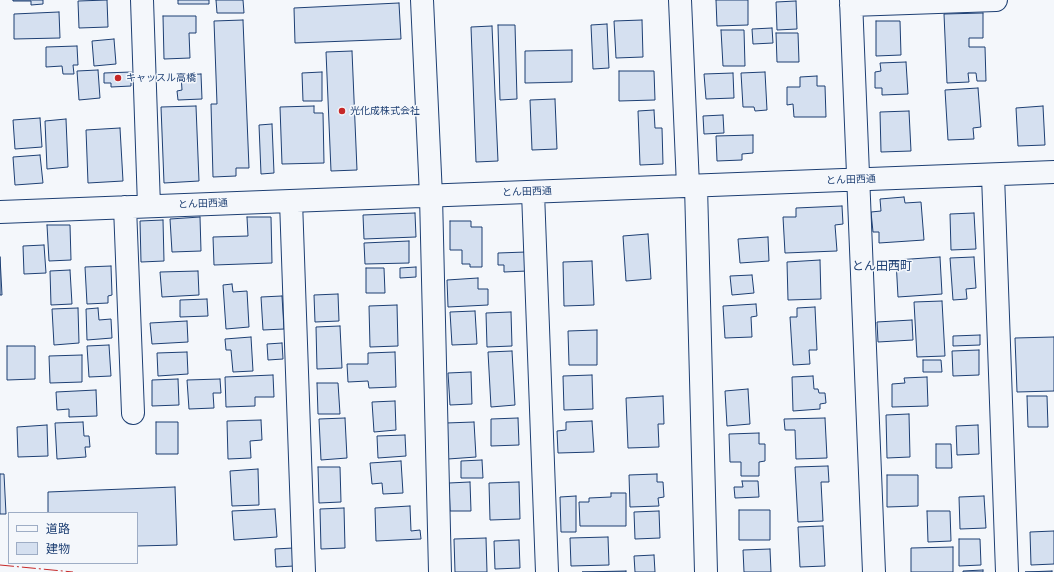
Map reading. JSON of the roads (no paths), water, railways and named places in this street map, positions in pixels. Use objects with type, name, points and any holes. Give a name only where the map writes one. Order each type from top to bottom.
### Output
[{"type":"street","points":[[142,0],[149,206]]},
{"type":"street","points":[[422,0],[431,196],[440,572]]},
{"type":"street","points":[[680,0],[692,186],[706,572]]},
{"type":"street","points":[[874,572],[851,3],[996,0]]},
{"type":"street","name":"とん田西通","points":[[0,212],[1054,172]]},
{"type":"street","points":[[994,175],[1007,572]]},
{"type":"street","points":[[532,192],[547,572]]},
{"type":"street","points":[[0,199],[0,212]]},
{"type":"street","points":[[290,201],[304,572]]},
{"type":"street","points":[[125,207],[133,413]]},
{"type":"place","name":"キャッスル高橋","points":[[118,78]]},
{"type":"place","name":"光化成株式会社","points":[[342,111]]},
{"type":"district","name":"とん田西町","points":[[882,267]]}]
